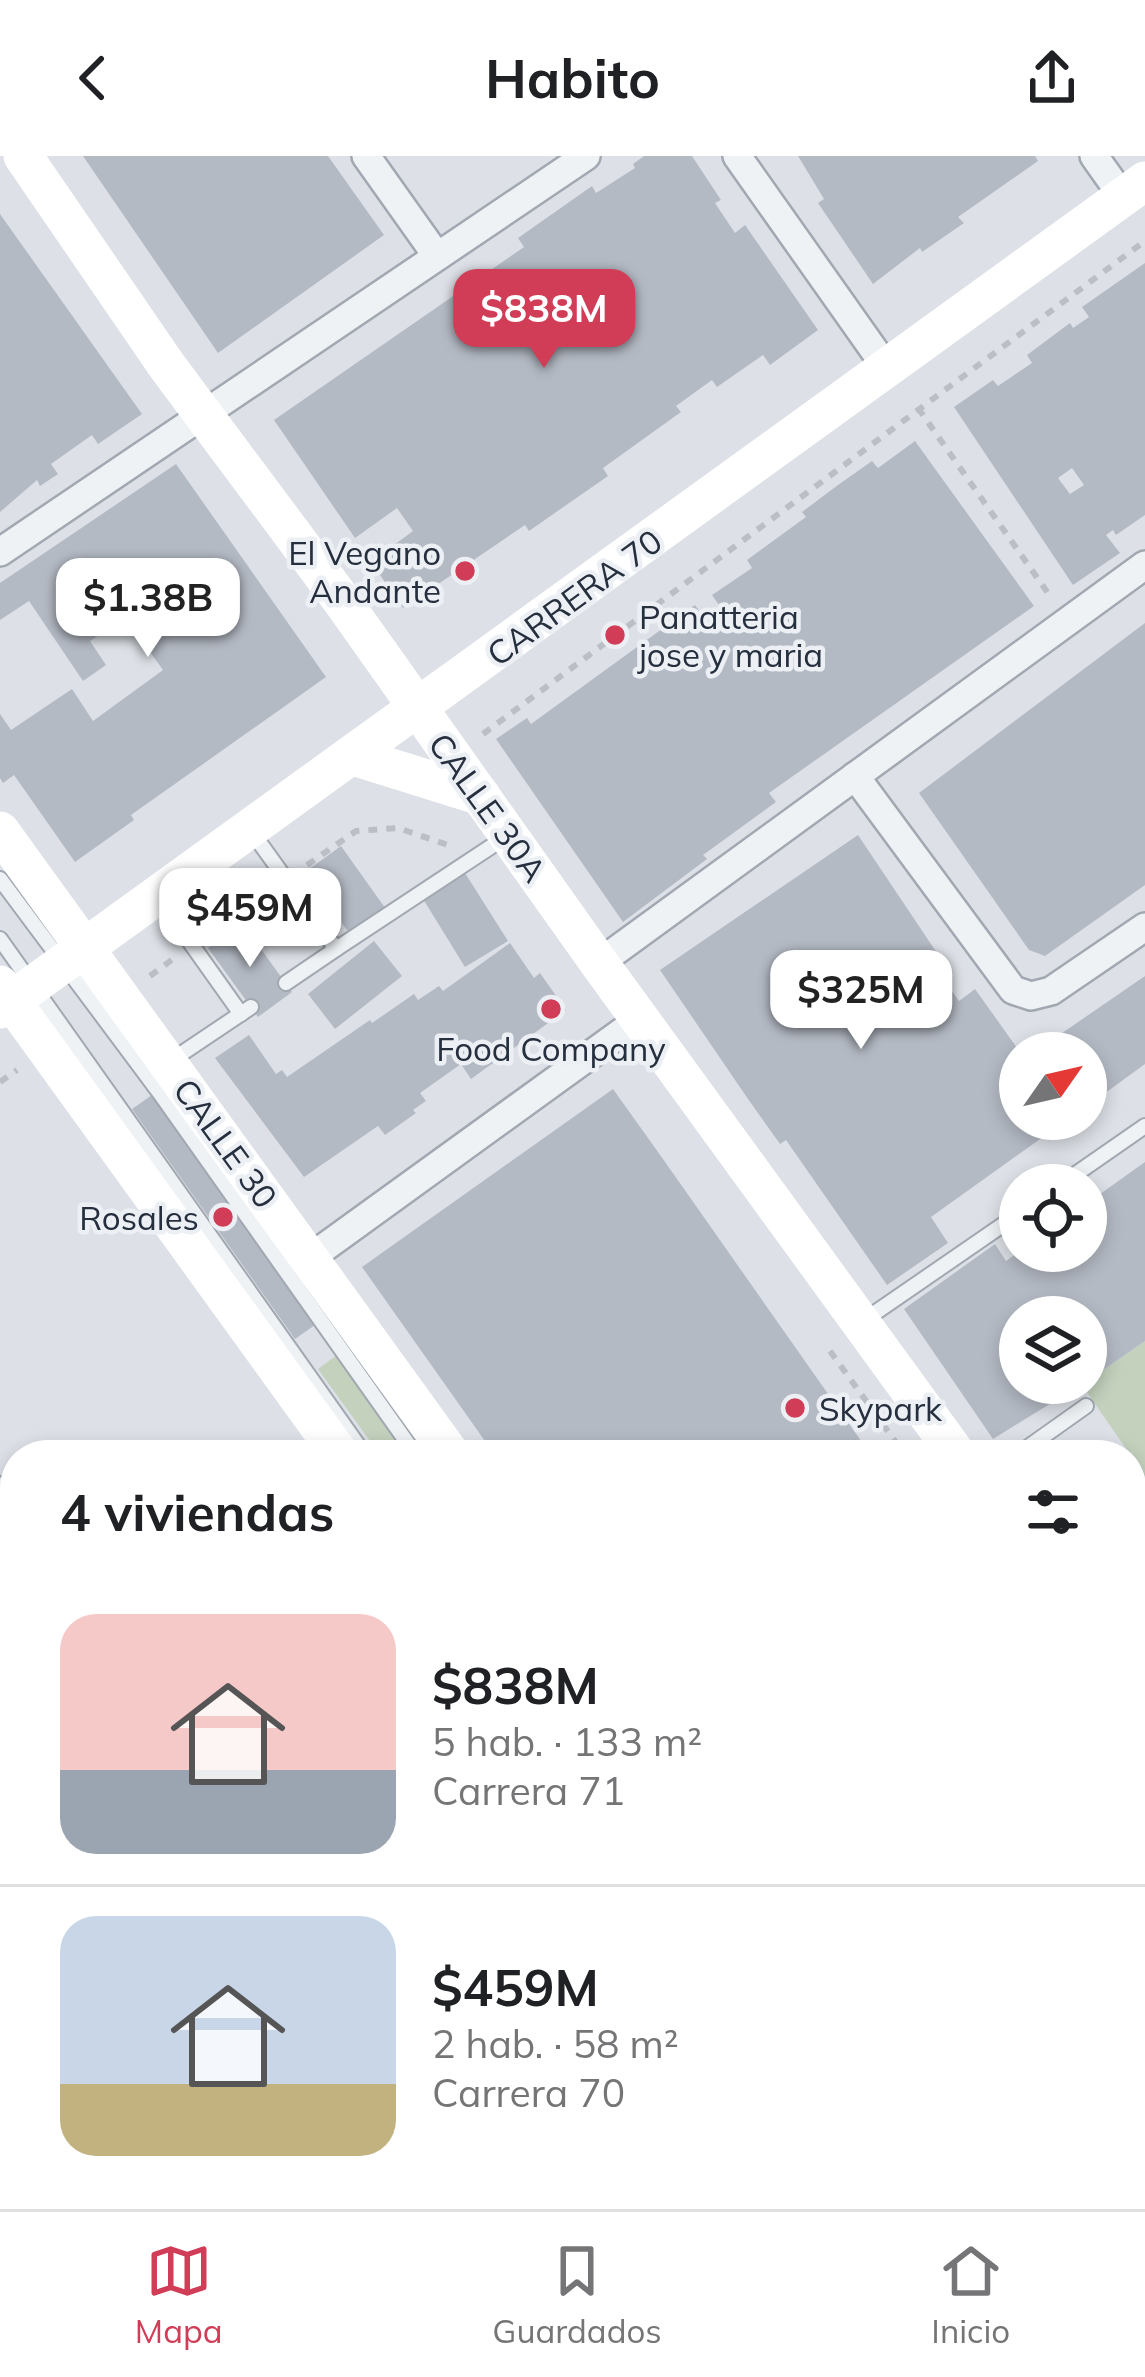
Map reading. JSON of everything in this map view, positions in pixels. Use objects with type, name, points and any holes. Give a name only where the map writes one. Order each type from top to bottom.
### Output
[{"type":"main road","name":"CALLE 30A","points":[[23,156],[167,366],[946,1440]]},
{"type":"main road","name":"CARRERA 70","points":[[32,982],[418,710],[1134,189]]},
{"type":"main road","points":[[352,756],[481,796]]},
{"type":"main road","name":"CALLE 30","points":[[0,832],[32,982],[330,1440]]},
{"type":"main road","name":"CALLE 30","points":[[32,982],[168,1063],[440,1440]]},
{"type":"street","points":[[366,156],[437,256]]},
{"type":"street","points":[[0,552],[586,156]]},
{"type":"street","points":[[737,156],[886,367]]},
{"type":"street","points":[[1094,156],[1134,189]]},
{"type":"street","points":[[599,963],[1145,565]]},
{"type":"street","points":[[855,776],[1013,990],[1031,996],[1051,992],[1145,927]]},
{"type":"street","points":[[325,1247],[640,1018]]},
{"type":"lane","points":[[250,830],[336,950]]},
{"type":"lane","points":[[286,983],[509,835]]},
{"type":"lane","points":[[0,879],[32,982],[159,1092],[405,1440]]},
{"type":"lane","points":[[158,896],[246,1010],[168,1063]]},
{"type":"lane","points":[[0,939],[354,1440]]},
{"type":"lane","points":[[1090,1164],[1145,1126]]},
{"type":"lane","points":[[861,1322],[999,1227]]},
{"type":"lane","points":[[1038,1440],[1086,1406]]},
{"type":"path","points":[[452,756],[1145,241]]},
{"type":"path","points":[[918,407],[1068,621]]},
{"type":"path","points":[[138,985],[356,831],[398,828],[455,849]]},
{"type":"green space","points":[[1145,1341],[1145,1440],[1120,1440],[1095,1404],[1107,1404],[1107,1368]]},
{"type":"green space","points":[[337,1355],[397,1440],[369,1440],[318,1369]]},
{"type":"building","points":[[83,156],[328,156],[384,235],[218,353]]},
{"type":"building","points":[[644,156],[692,156],[721,200],[715,203],[735,233],[745,225],[818,330],[770,365],[763,355],[717,387],[712,380],[676,406],[681,412],[603,468],[608,476],[529,531],[525,525],[403,608],[371,562],[413,531],[397,508],[355,538],[274,420],[524,247],[518,238],[592,186],[596,193],[635,168],[633,164]]},
{"type":"building","points":[[798,156],[1035,156],[1038,161],[958,217],[964,223],[922,252],[920,248],[873,284],[818,203],[824,199]]},
{"type":"building","points":[[0,214],[142,414],[98,444],[92,435],[51,464],[58,474],[40,486],[37,480],[0,512]]},
{"type":"building","points":[[1145,263],[1145,515],[1116,535],[1113,530],[1106,535],[1120,553],[1073,585],[954,407],[993,380],[998,386],[1032,363],[1027,355],[1070,323],[1073,328],[1089,317],[1082,307]],"holes":[[[1072,468],[1084,485],[1070,494],[1058,478]]]},
{"type":"building","points":[[915,441],[1034,606],[769,793],[776,802],[623,922],[496,739],[527,718],[531,724],[695,605],[710,626],[725,614],[712,595],[752,568],[747,560],[806,517],[802,512],[838,485],[872,461],[878,468]]},
{"type":"building","points":[[176,464],[326,677],[131,815],[134,820],[75,862],[14,775],[3,783],[0,778],[0,714],[11,730],[72,689],[93,721],[163,670],[138,635],[144,631],[118,592],[104,601],[118,622],[90,641],[106,665],[83,681],[29,601],[0,620],[0,583]]},
{"type":"building","points":[[1145,623],[1145,885],[1045,956],[1029,950],[919,793]]},
{"type":"building","points":[[858,835],[943,962],[935,967],[959,1001],[975,989],[1006,1032],[999,1032],[999,1140],[1039,1140],[931,1217],[948,1243],[887,1285],[786,1140],[780,1144],[660,970]]},
{"type":"building","points":[[341,846],[388,912],[352,937],[305,872]]},
{"type":"building","points":[[465,873],[508,941],[465,967],[423,899]]},
{"type":"building","points":[[242,923],[292,992],[258,1017],[208,948]]},
{"type":"building","points":[[374,941],[402,976],[335,1029],[308,994]]},
{"type":"building","points":[[510,943],[534,978],[540,973],[566,1010],[471,1079],[461,1064],[420,1093],[426,1101],[413,1110],[416,1113],[385,1135],[378,1126],[304,1177],[215,1058],[249,1035],[276,1074],[282,1070],[287,1077],[414,994],[418,1000],[439,986],[443,991]]},
{"type":"building","points":[[1145,976],[1145,1064],[1107,1092],[1107,1032],[1064,1032]]},
{"type":"building","points":[[613,1089],[860,1440],[484,1440],[362,1267]]},
{"type":"building","name":"Rosales","points":[[152,1095],[315,1325],[295,1339],[132,1109]]},
{"type":"building","points":[[1145,1162],[1145,1341],[1107,1367],[1107,1296],[999,1296],[999,1404],[1050,1404],[993,1439],[904,1309],[995,1244],[999,1272],[1107,1272],[1107,1189]]},
{"type":"place","name":"El Vegano Andante","points":[[465,571]]},
{"type":"place","name":"Panatteria jose y maria","points":[[615,635]]},
{"type":"place","name":"Food Company","points":[[551,1009]]},
{"type":"place","name":"Rosales","points":[[223,1217]]},
{"type":"place","name":"Skypark","points":[[795,1408]]}]
